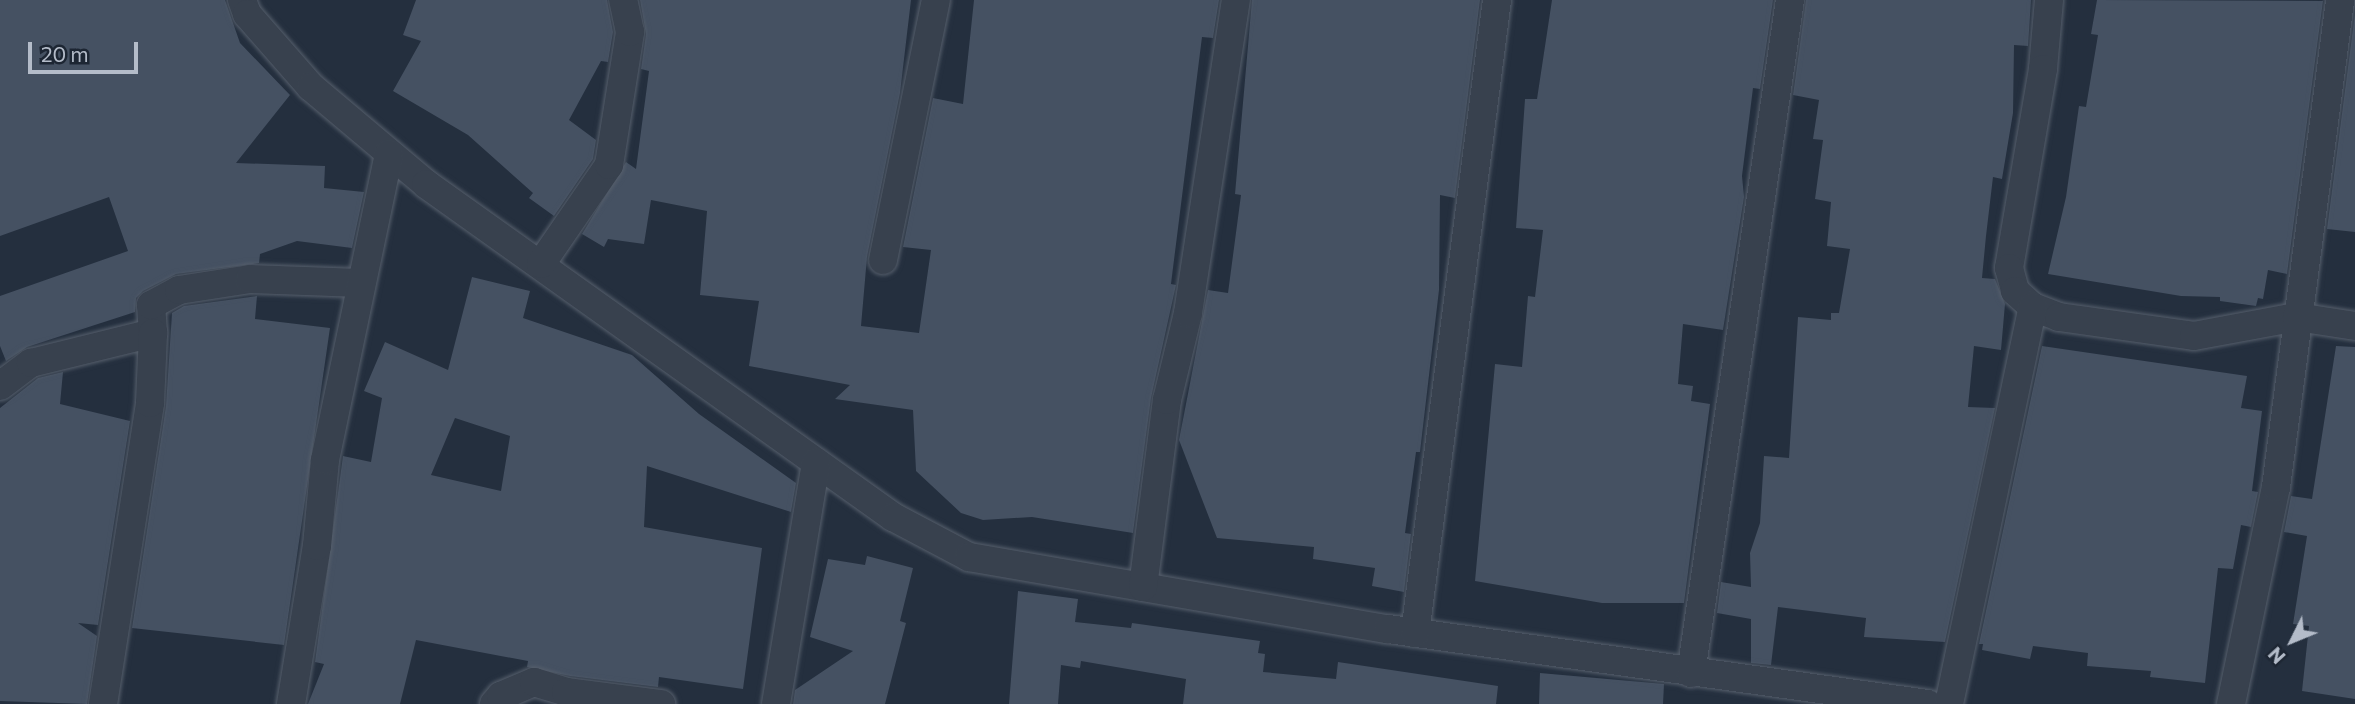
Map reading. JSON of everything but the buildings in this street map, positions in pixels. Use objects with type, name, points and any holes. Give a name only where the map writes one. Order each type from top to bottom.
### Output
[{"type":"street","points":[[242,0],[247,14],[311,87],[390,154],[893,517],[969,557],[1415,633],[1691,673],[1749,692],[1928,704]]},
{"type":"street","points":[[541,264],[609,165],[630,32],[623,0]]},
{"type":"street","points":[[883,260],[936,0]]},
{"type":"street","points":[[1143,587],[1167,400],[1188,313],[1236,0]]},
{"type":"street","points":[[1415,633],[1497,0]]},
{"type":"street","points":[[1691,673],[1790,0]]},
{"type":"street","points":[[2049,0],[2043,69],[2009,268],[2015,291],[2033,307],[2059,317],[2194,335],[2297,317],[2355,326]]},
{"type":"street","points":[[2231,704],[2276,487],[2340,0]]},
{"type":"street","points":[[291,704],[325,460],[360,283],[390,154]]},
{"type":"street","points":[[103,704],[150,403],[152,304],[180,290],[250,279],[360,283]]},
{"type":"street","points":[[1949,704],[2033,307]]},
{"type":"street","points":[[0,386],[31,363],[153,333]]},
{"type":"street","points":[[776,704],[816,462]]},
{"type":"street","points":[[494,704],[500,696],[534,682],[566,692],[661,704]]}]
